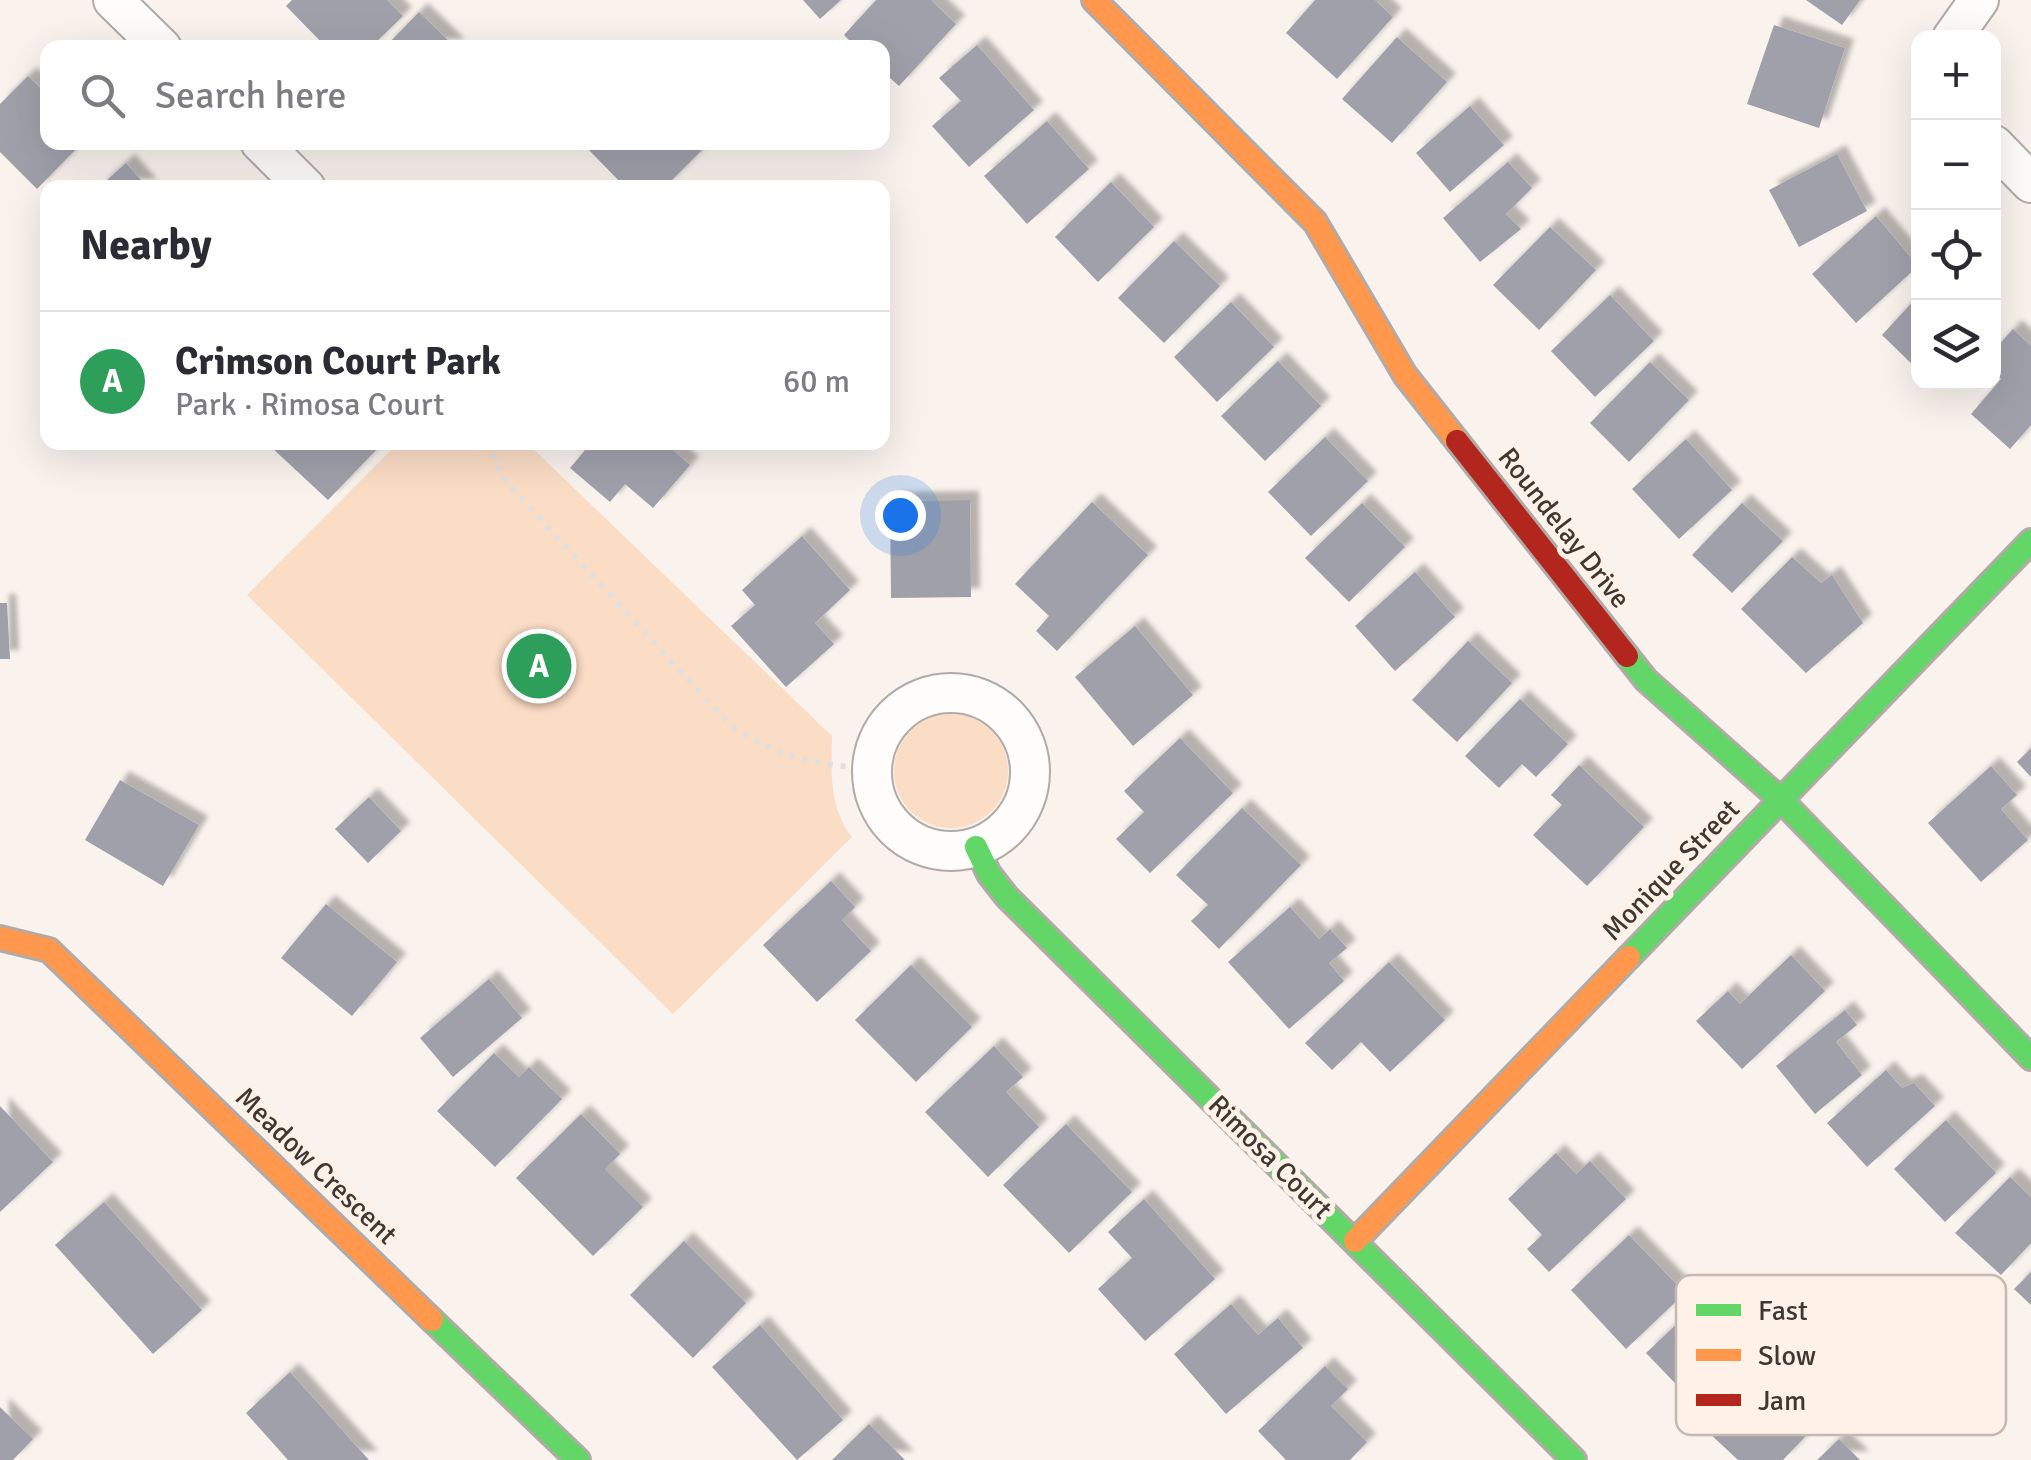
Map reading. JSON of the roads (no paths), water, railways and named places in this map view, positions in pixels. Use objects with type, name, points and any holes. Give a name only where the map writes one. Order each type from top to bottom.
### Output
[{"type":"street","points":[[113,0],[154,40]]},
{"type":"street","points":[[1958,30],[1979,0]]},
{"type":"street","name":"Roundelay Drive","points":[[1120,8],[1315,222],[1405,375],[1646,680],[1780,800],[2031,1058]]},
{"type":"street","points":[[268,150],[298,180]]},
{"type":"street","points":[[2001,152],[2031,183]]},
{"type":"street","name":"Monique Street","points":[[1355,1241],[2031,541]]},
{"type":"street","points":[[959,693],[986,700],[1006,716],[1022,738],[1030,764],[1028,790],[1018,814],[1000,834],[976,847],[951,852],[926,848],[903,836],[885,817],[874,794],[871,768],[876,744],[890,722],[909,705],[933,694],[959,693]]},
{"type":"street","name":"Rimosa Court","points":[[976,847],[989,874],[1007,897],[1574,1460]]},
{"type":"street","name":"Meadow Crescent","points":[[0,938],[49,950],[578,1460]]},
{"type":"place","name":"Crimson Court Park","points":[[539,666]]}]
